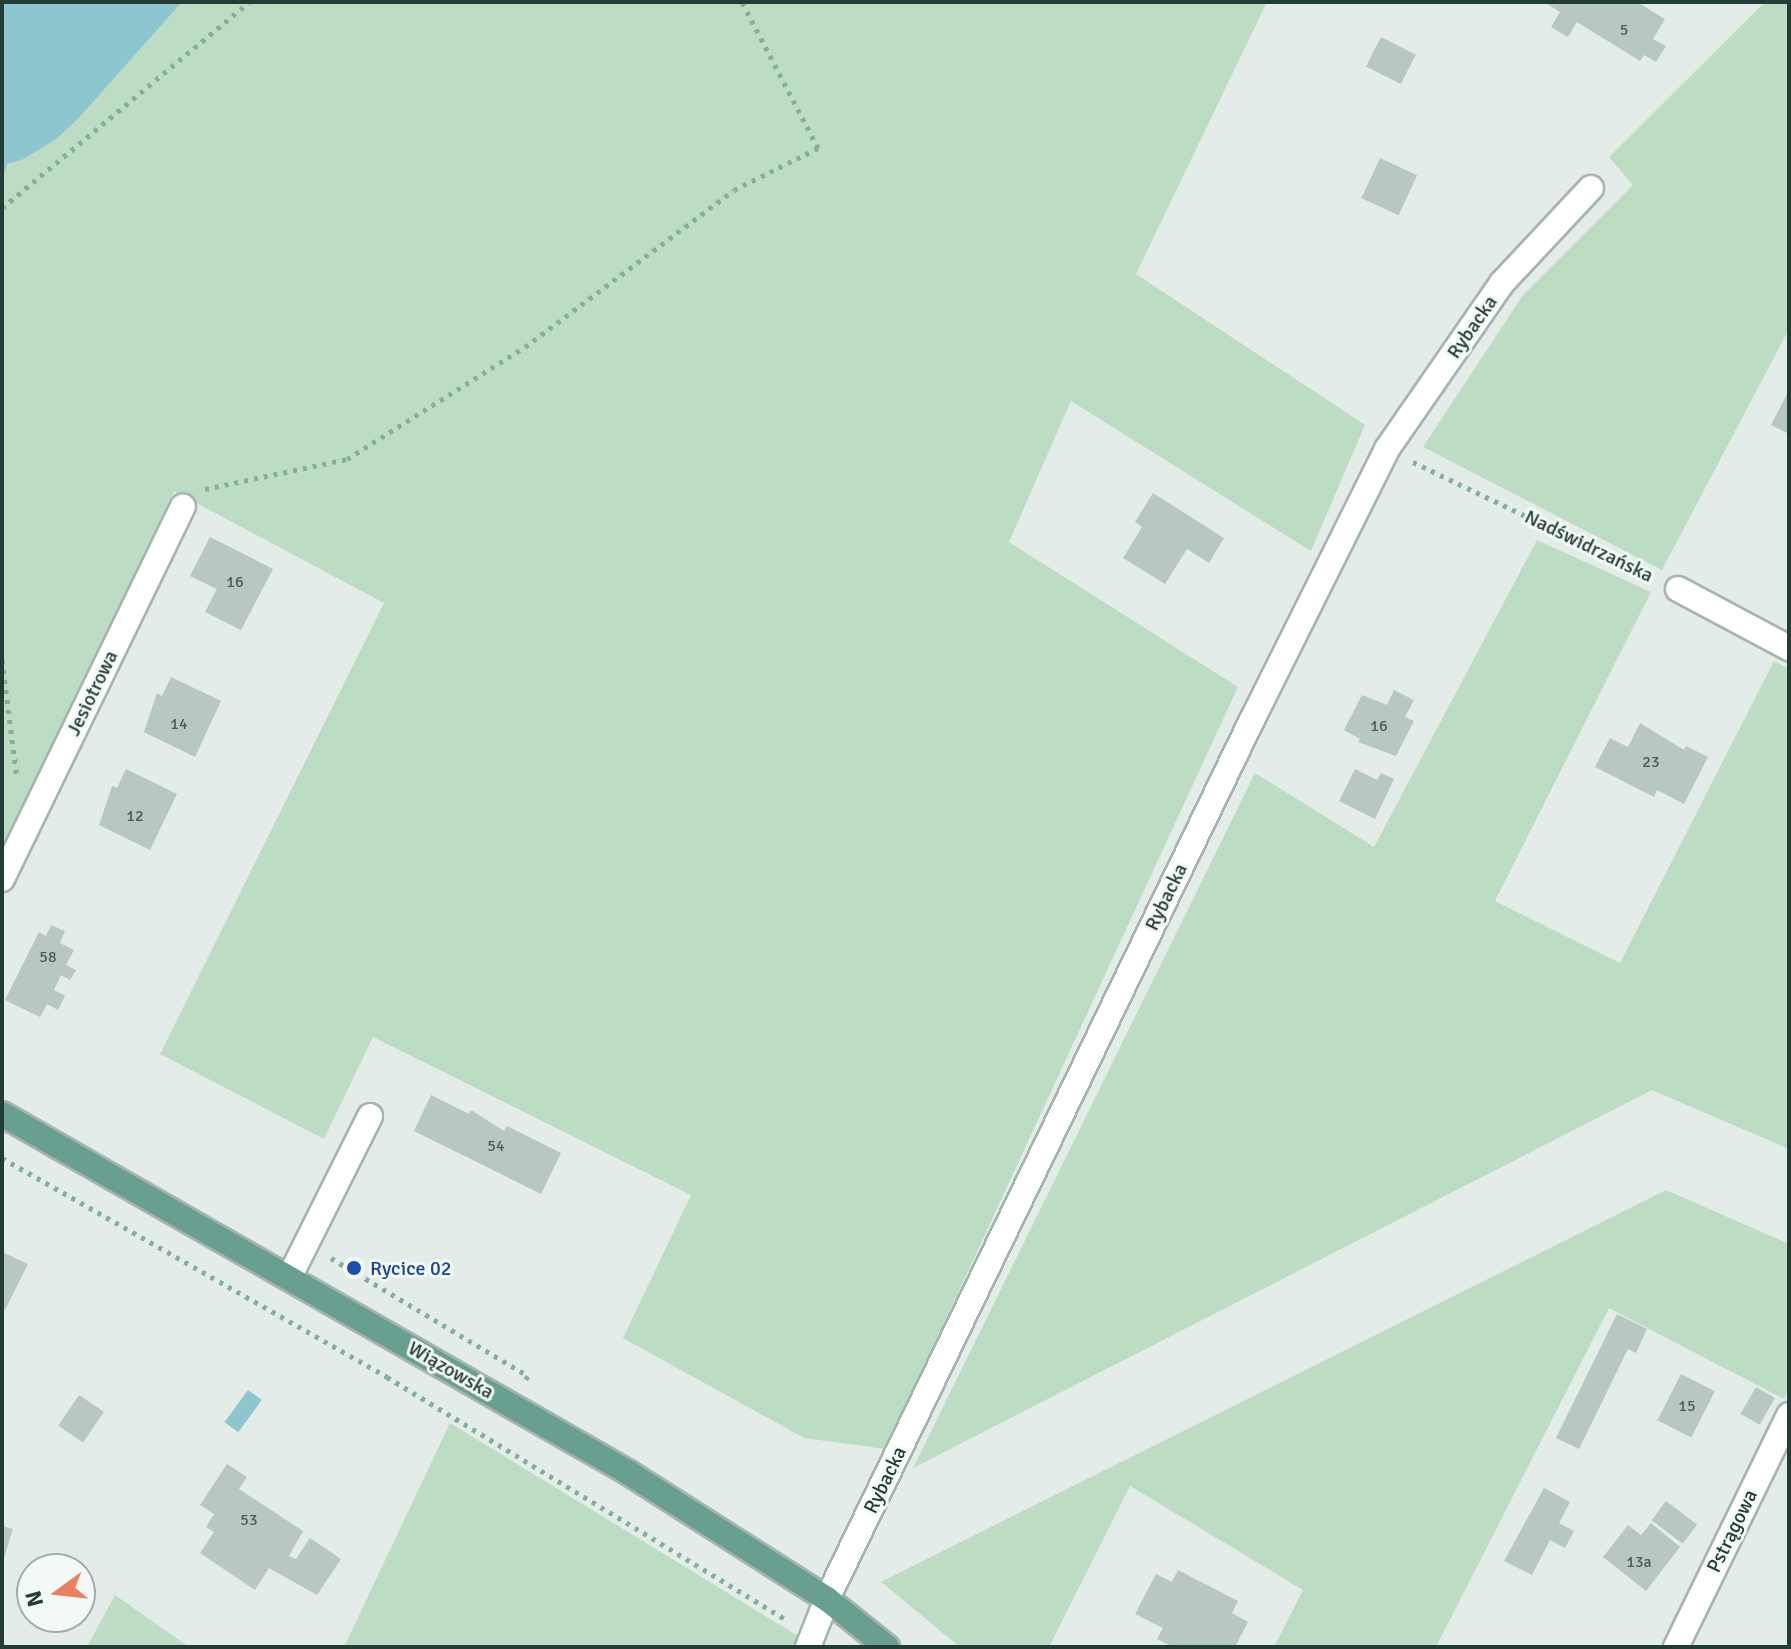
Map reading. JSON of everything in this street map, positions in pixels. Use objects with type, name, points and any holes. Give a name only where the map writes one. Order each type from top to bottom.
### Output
[{"type":"main road","name":"Wiązowska","points":[[2,1114],[629,1473],[827,1599],[887,1647]]},
{"type":"street","name":"Rybacka","points":[[803,1636],[827,1599],[1252,720],[1387,449],[1502,283],[1591,188]]},
{"type":"street","name":"Jesiotrowa","points":[[2,879],[183,507]]},
{"type":"street","name":"Nadświdrzańska","points":[[1678,589],[1789,648]]},
{"type":"street","points":[[289,1278],[370,1116]]},
{"type":"street","name":"Pstrągowa","points":[[1676,1647],[1789,1415]]},
{"type":"path","points":[[2,208],[249,2]]},
{"type":"path","points":[[183,507],[205,488],[347,459],[525,347],[734,190],[818,148],[742,2]]},
{"type":"path","name":"Nadświdrzańska","points":[[1387,449],[1678,589]]},
{"type":"path","points":[[2,660],[24,831]]},
{"type":"path","points":[[2,1158],[387,1377],[803,1636]]},
{"type":"green space","points":[[182,2],[1267,2],[1136,274],[1365,425],[1311,551],[1071,401],[1009,542],[1238,687],[886,1449],[804,1438],[623,1338],[691,1195],[373,1037],[324,1139],[160,1054],[384,603],[174,491],[2,855],[2,183],[7,164],[22,160],[55,140],[77,120]]},
{"type":"green space","points":[[1765,2],[1789,2],[1789,329],[1662,570],[1423,447],[1523,295],[1633,185],[1609,157]]},
{"type":"green space","points":[[1537,540],[1651,592],[1495,901],[1620,963],[1774,661],[1789,669],[1789,1149],[1652,1090],[913,1468],[1255,773],[1374,847]]},
{"type":"green space","points":[[1666,1190],[1789,1244],[1789,1388],[1784,1399],[1609,1308],[1436,1647],[1274,1647],[1303,1590],[1130,1486],[1049,1647],[960,1647],[881,1582]]},
{"type":"green space","points":[[450,1423],[798,1636],[792,1647],[344,1647]]},
{"type":"green space","points":[[115,1595],[189,1647],[87,1647]]},
{"type":"water","points":[[2,2],[182,2],[77,120],[55,140],[22,160],[7,164],[2,183]]},
{"type":"water","points":[[248,1390],[262,1400],[238,1432],[224,1422]]},
{"type":"building","points":[[1544,2],[1637,2],[1665,19],[1653,39],[1666,46],[1656,62],[1644,55],[1640,61],[1577,22],[1568,37],[1551,27],[1560,12]]},
{"type":"building","points":[[1381,37],[1416,55],[1401,84],[1366,66]]},
{"type":"building","points":[[1380,158],[1417,175],[1399,215],[1361,198]]},
{"type":"building","points":[[1789,390],[1789,434],[1771,425]]},
{"type":"building","points":[[1153,493],[1224,538],[1209,563],[1187,549],[1165,584],[1123,558],[1142,527],[1135,522]]},
{"type":"building","points":[[210,537],[273,569],[241,630],[205,612],[217,589],[190,576]]},
{"type":"building","points":[[171,677],[221,701],[195,757],[144,732],[157,693],[162,696]]},
{"type":"building","points":[[1394,690],[1414,700],[1405,717],[1414,721],[1396,756],[1358,742],[1360,739],[1344,730],[1362,695],[1387,705]]},
{"type":"building","points":[[1640,723],[1684,750],[1686,746],[1708,757],[1684,804],[1657,790],[1654,797],[1595,767],[1610,738],[1628,747]]},
{"type":"building","points":[[126,769],[177,794],[150,850],[99,825],[112,786],[117,788]]},
{"type":"building","points":[[1355,769],[1377,780],[1381,773],[1394,779],[1375,819],[1339,801]]},
{"type":"building","points":[[51,925],[65,931],[60,943],[74,950],[66,965],[76,970],[70,980],[61,975],[54,990],[65,996],[58,1010],[47,1004],[40,1017],[5,1000],[39,932],[46,936]]},
{"type":"building","points":[[431,1095],[469,1114],[471,1110],[504,1131],[507,1126],[561,1153],[541,1194],[414,1131]]},
{"type":"building","points":[[2,1252],[28,1264],[5,1310],[2,1308]]},
{"type":"building","points":[[1617,1314],[1647,1329],[1636,1353],[1628,1349],[1579,1449],[1556,1438]]},
{"type":"building","points":[[1681,1374],[1715,1391],[1691,1438],[1657,1420]]},
{"type":"building","points":[[1756,1387],[1775,1398],[1760,1425],[1740,1414]]},
{"type":"building","points":[[79,1395],[104,1412],[83,1442],[58,1426]]},
{"type":"building","points":[[227,1464],[247,1477],[239,1489],[303,1531],[289,1556],[296,1559],[310,1538],[341,1559],[317,1595],[269,1568],[255,1590],[200,1553],[214,1532],[206,1527],[214,1514],[200,1505]]},
{"type":"building","points":[[1544,1488],[1570,1502],[1559,1523],[1574,1531],[1565,1548],[1550,1540],[1532,1575],[1504,1561]]},
{"type":"building","points":[[1666,1501],[1697,1524],[1683,1544],[1652,1520]]},
{"type":"building","points":[[1651,1523],[1680,1547],[1646,1591],[1603,1557],[1628,1525],[1641,1535]]},
{"type":"building","points":[[2,1526],[13,1529],[3,1561],[2,1561]]},
{"type":"building","points":[[1178,1570],[1238,1601],[1232,1613],[1248,1622],[1235,1647],[1173,1647],[1157,1639],[1163,1628],[1135,1614],[1156,1574],[1172,1582]]},
{"type":"place","name":"Rycice 02","points":[[354,1268]]}]
